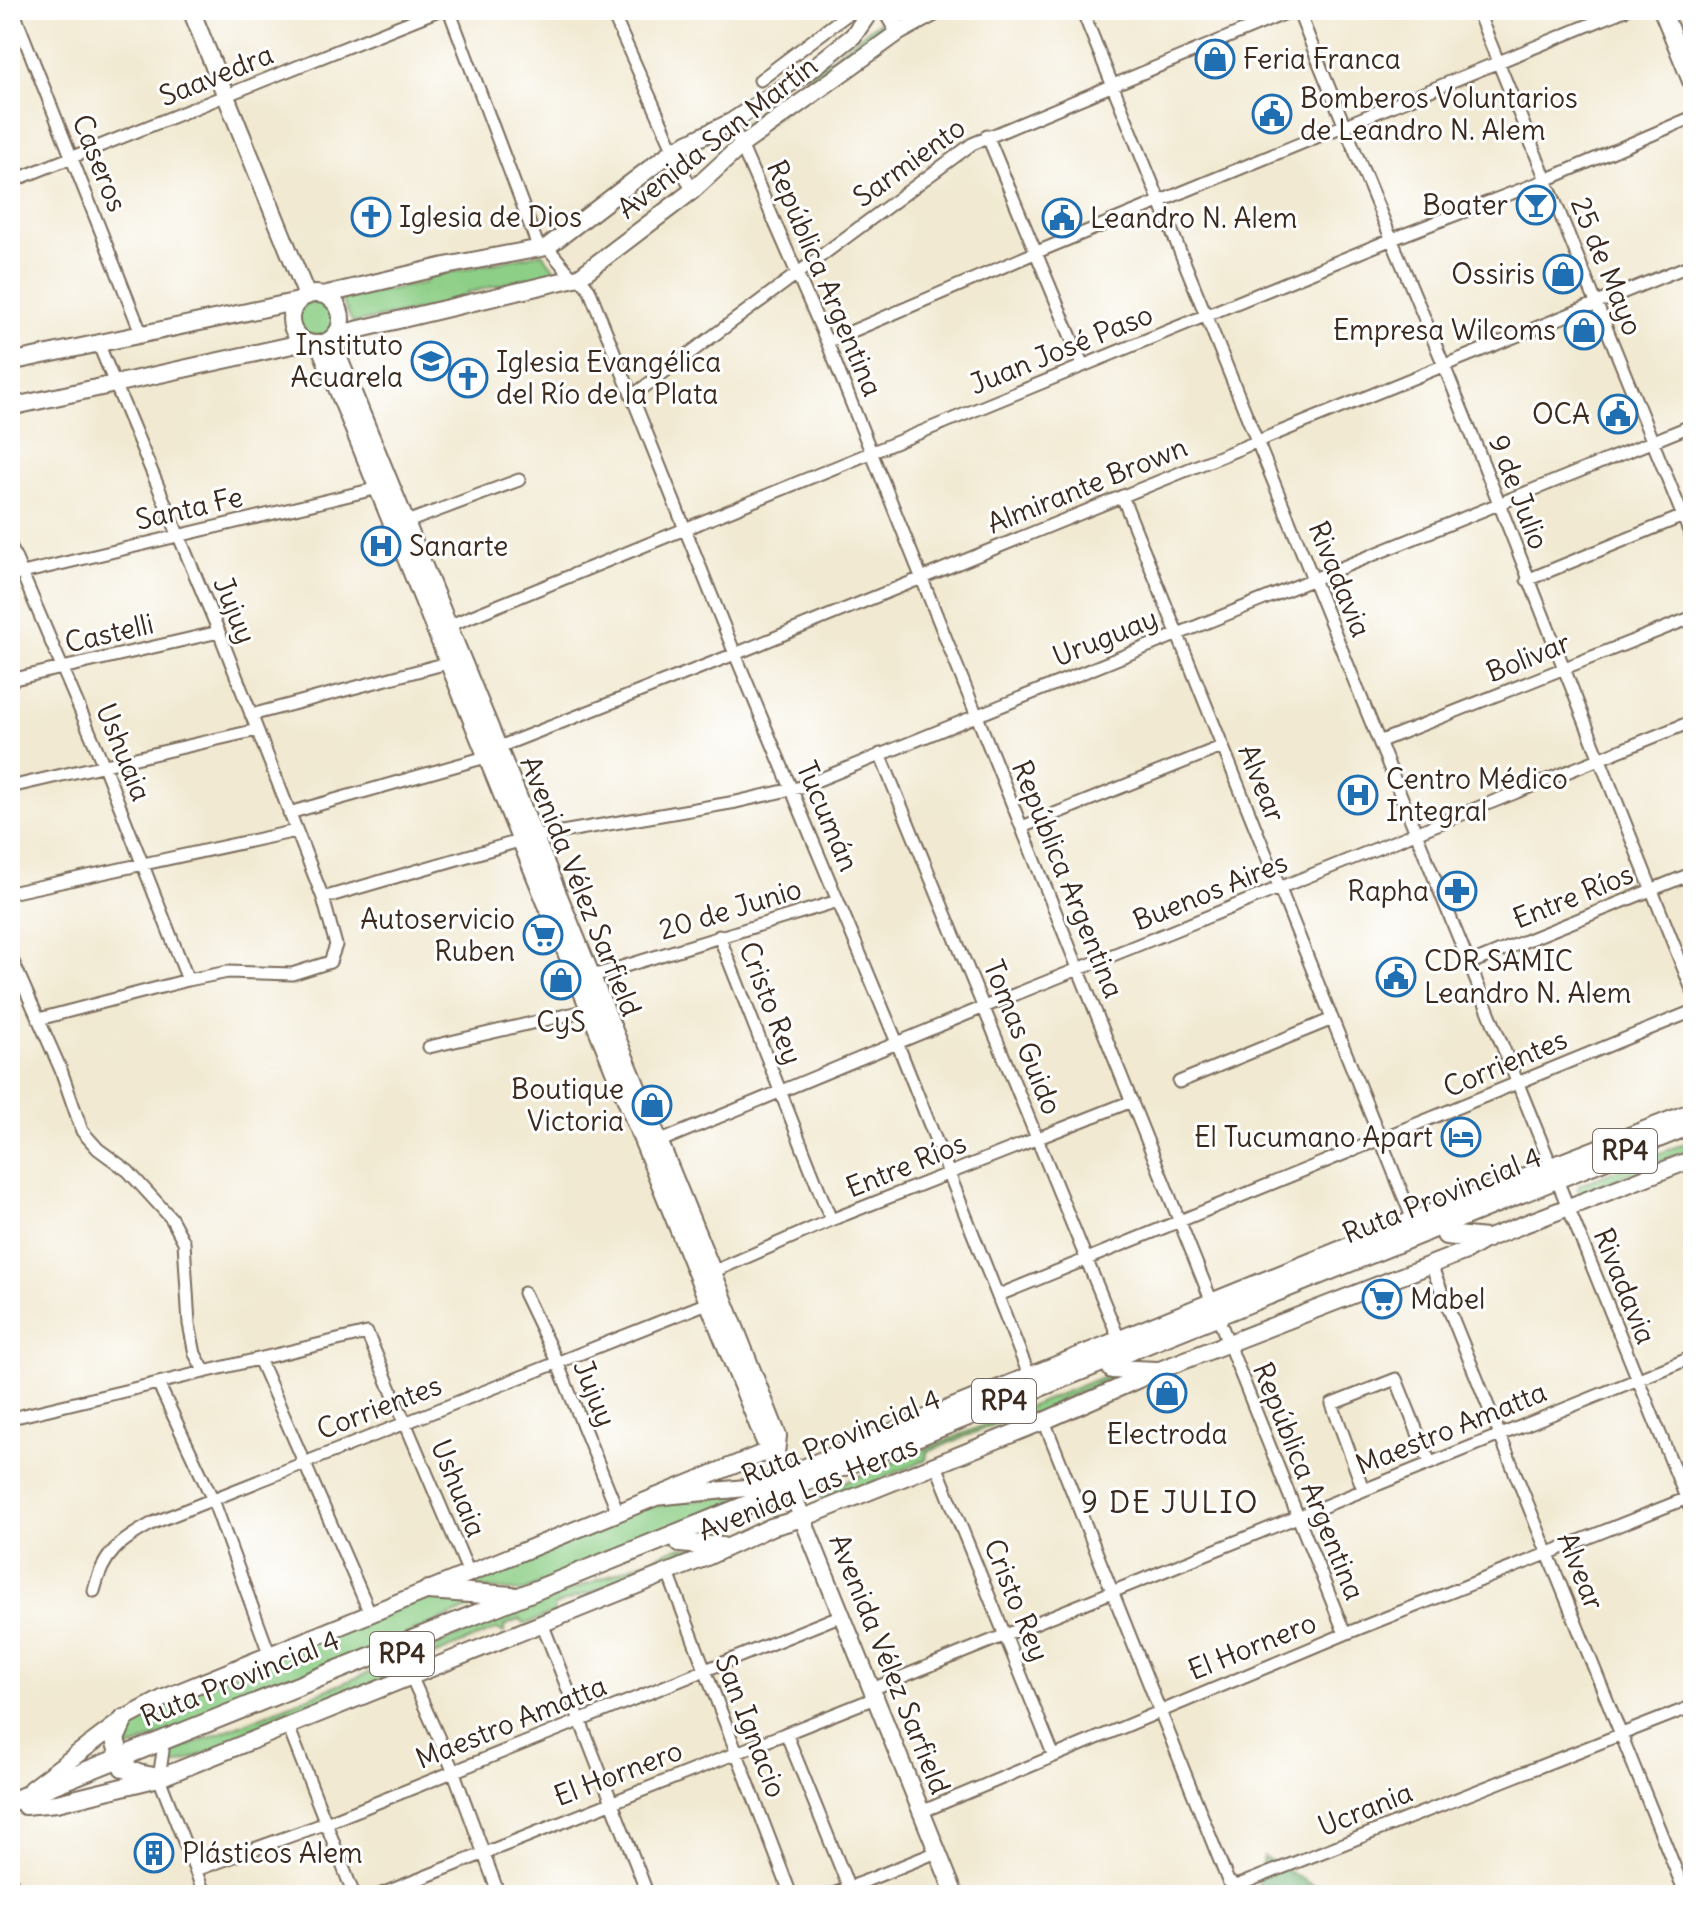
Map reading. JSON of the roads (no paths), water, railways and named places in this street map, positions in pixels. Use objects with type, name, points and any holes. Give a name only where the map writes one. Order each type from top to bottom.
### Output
[{"type":"main road","points":[[191,10],[310,298]]},
{"type":"main road","name":"Avenida San Martín","points":[[10,362],[543,246],[674,150],[731,122],[809,71],[853,36],[871,10]]},
{"type":"main road","points":[[886,10],[899,32]]},
{"type":"main road","name":"Avenida San Martín","points":[[10,407],[323,340],[576,278],[692,191],[743,144],[899,32],[939,10]]},
{"type":"main road","points":[[1662,10],[1693,86]]},
{"type":"main road","points":[[310,298],[331,299],[340,313],[323,340],[292,324],[292,316],[310,298]]},
{"type":"main road","name":"Avenida Vélez Sarfield","points":[[323,340],[652,1145],[716,1299],[778,1436],[776,1453],[955,1895]]},
{"type":"main road","name":"Avenida Vélez Sarfield","points":[[385,487],[407,522],[448,626],[454,662]]},
{"type":"main road","name":"Avenida Las Heras","points":[[654,1497],[790,1486],[876,1437],[1119,1339],[1217,1314],[1413,1220],[1557,1178],[1634,1135],[1693,1111]]},
{"type":"main road","name":"Ruta Provincial 4","points":[[17,1804],[790,1486],[1693,1124]]},
{"type":"main road","points":[[1634,1135],[1665,1135]]},
{"type":"main road","name":"Ruta Provincial 4","points":[[121,1762],[163,1751],[680,1543],[790,1486],[1112,1369],[1217,1314],[1446,1235],[1557,1178],[1693,1136]]},
{"type":"main road","name":"Avenida Las Heras","points":[[17,1804],[57,1803],[159,1778],[668,1573],[771,1527],[803,1518],[1044,1421],[1157,1371],[1693,1159]]},
{"type":"main road","points":[[1446,1235],[1486,1239]]},
{"type":"main road","points":[[1112,1369],[1157,1371]]},
{"type":"main road","points":[[876,1437],[910,1439]]},
{"type":"main road","name":"Avenida Las Heras","points":[[17,1804],[124,1719],[269,1653],[761,1454],[776,1453]]},
{"type":"main road","points":[[680,1543],[722,1547]]},
{"type":"main road","points":[[428,1590],[519,1596]]},
{"type":"main road","points":[[124,1719],[115,1739],[121,1762],[138,1774],[159,1778]]},
{"type":"street","name":"Caseros","points":[[13,10],[142,335]]},
{"type":"street","name":"Saavedra","points":[[10,182],[439,10]]},
{"type":"street","name":"Tucumán","points":[[449,10],[543,246],[589,289],[790,789],[898,1045],[1029,1375]]},
{"type":"street","points":[[611,10],[692,191]]},
{"type":"street","points":[[760,80],[853,10]]},
{"type":"street","name":"Rivadavia","points":[[1082,10],[1471,963],[1636,1380],[1690,1497],[1693,1515]]},
{"type":"street","name":"Sarmiento","points":[[632,396],[987,135],[1296,10]]},
{"type":"street","name":"9 de Julio","points":[[1296,10],[1444,366],[1562,669],[1603,759],[1693,992]]},
{"type":"street","name":"25 de Mayo","points":[[1477,10],[1654,442],[1688,514],[1693,541]]},
{"type":"street","points":[[827,342],[1343,124],[1625,10]]},
{"type":"street","name":"Juan José Paso","points":[[448,626],[1390,240],[1546,180],[1693,117]]},
{"type":"street","name":"República Argentina","points":[[731,122],[827,342],[1181,1222],[1295,1516],[1345,1634]]},
{"type":"street","points":[[987,135],[1083,366]]},
{"type":"street","name":"Almirante Brown","points":[[289,813],[492,752],[1693,264]]},
{"type":"street","name":"Jujuy","points":[[98,343],[219,632],[323,898],[336,945],[336,956],[330,962],[292,974],[228,972],[188,980]]},
{"type":"street","name":"Uruguay","points":[[323,898],[527,840],[736,802],[790,789],[1693,425]]},
{"type":"street","points":[[407,522],[519,480]]},
{"type":"street","name":"Santa Fe","points":[[16,575],[385,487]]},
{"type":"street","name":"Alvear","points":[[1122,496],[1330,1020],[1413,1220]]},
{"type":"street","points":[[1527,580],[1688,514]]},
{"type":"street","name":"Ushuaia","points":[[10,545],[16,575],[64,669],[188,980]]},
{"type":"street","name":"Bolivar","points":[[1381,741],[1693,617]]},
{"type":"street","name":"Castelli","points":[[10,680],[219,632]]},
{"type":"street","points":[[251,715],[454,662]]},
{"type":"street","name":"Buenos Aires","points":[[652,1145],[984,1007],[1693,721]]},
{"type":"street","points":[[10,787],[257,730]]},
{"type":"street","points":[[1022,827],[1221,747]]},
{"type":"street","name":"Tomas Guido","points":[[880,754],[1119,1339]]},
{"type":"street","points":[[10,893],[296,831]]},
{"type":"street","name":"Entre Ríos","points":[[1471,963],[1693,873]]},
{"type":"street","name":"20 de Junio","points":[[584,979],[838,901]]},
{"type":"street","name":"Cristo Rey","points":[[719,936],[831,1220]]},
{"type":"street","points":[[10,955],[39,1019],[82,1131],[98,1149],[128,1171],[171,1218],[184,1242],[189,1324],[195,1354],[205,1372]]},
{"type":"street","points":[[39,1019],[188,980]]},
{"type":"street","points":[[429,1047],[596,1008]]},
{"type":"street","name":"Corrientes","points":[[999,1295],[1693,1011]]},
{"type":"street","points":[[1179,1082],[1330,1020]]},
{"type":"street","name":"Entre Ríos","points":[[707,1275],[831,1220],[1132,1101]]},
{"type":"street","name":"Alvear","points":[[1431,1265],[1686,1895]]},
{"type":"street","name":"Jujuy","points":[[524,1293],[557,1362],[618,1512]]},
{"type":"street","name":"Corrientes","points":[[94,1591],[100,1566],[133,1534],[307,1461],[716,1299]]},
{"type":"street","name":"Ushuaia","points":[[259,1359],[367,1333],[469,1573]]},
{"type":"street","name":"Maestro Amatta","points":[[873,1694],[1111,1590],[1693,1357]]},
{"type":"street","points":[[20,1416],[259,1359],[307,1461],[370,1613]]},
{"type":"street","points":[[1363,1489],[1332,1404],[1396,1379],[1430,1463]]},
{"type":"street","points":[[158,1383],[213,1500],[269,1653]]},
{"type":"street","points":[[1044,1421],[1162,1709]]},
{"type":"street","name":"Cristo Rey","points":[[936,1465],[1053,1754]]},
{"type":"street","name":"El Hornero","points":[[921,1812],[1345,1634],[1690,1497]]},
{"type":"street","name":"San Ignacio","points":[[668,1573],[734,1754],[791,1895]]},
{"type":"street","name":"Maestro Amatta","points":[[196,1870],[326,1823],[842,1615]]},
{"type":"street","points":[[542,1623],[648,1895]]},
{"type":"street","points":[[411,1676],[453,1770],[499,1895]]},
{"type":"street","name":"El Hornero","points":[[379,1895],[786,1733],[873,1694]]},
{"type":"street","name":"Ucrania","points":[[1162,1709],[1228,1881],[1236,1886],[1693,1706]]},
{"type":"street","points":[[288,1726],[354,1895]]},
{"type":"street","points":[[786,1733],[849,1888]]},
{"type":"street","points":[[163,1751],[159,1778],[205,1895]]},
{"type":"street","points":[[831,1895],[937,1852]]},
{"type":"street","points":[[10,1877],[15,1895]]},
{"type":"place","name":"Feria Franca","points":[[1215,59]]},
{"type":"place","name":"Bomberos Voluntarios de Leandro N. Alem","points":[[1272,114]]},
{"type":"place","name":"Boater","points":[[1536,205]]},
{"type":"place","name":"Iglesia de Dios","points":[[371,217]]},
{"type":"place","name":"Leandro N. Alem","points":[[1062,218]]},
{"type":"place","name":"Ossiris","points":[[1563,274]]},
{"type":"place","name":"Empresa Wilcoms","points":[[1584,330]]},
{"type":"place","name":"Instituto Acuarela","points":[[431,361]]},
{"type":"place","name":"Iglesia Evangélica del Río de la Plata","points":[[468,378]]},
{"type":"place","name":"OCA","points":[[1618,414]]},
{"type":"place","name":"Sanarte","points":[[381,546]]},
{"type":"place","name":"Centro Médico Integral","points":[[1358,795]]},
{"type":"place","name":"Rapha","points":[[1457,891]]},
{"type":"place","name":"Autoservicio Ruben","points":[[543,935]]},
{"type":"place","name":"CDR SAMIC Leandro N. Alem","points":[[1396,977]]},
{"type":"place","name":"CyS","points":[[561,980]]},
{"type":"place","name":"Boutique Victoria","points":[[652,1105]]},
{"type":"place","name":"El Tucumano Apart","points":[[1461,1137]]},
{"type":"place","name":"Mabel","points":[[1382,1299]]},
{"type":"place","name":"Electroda","points":[[1167,1393]]},
{"type":"place","name":"Plásticos Alem","points":[[154,1853]]},
{"type":"district","name":"9 DE JULIO","points":[[1170,1503]]}]
